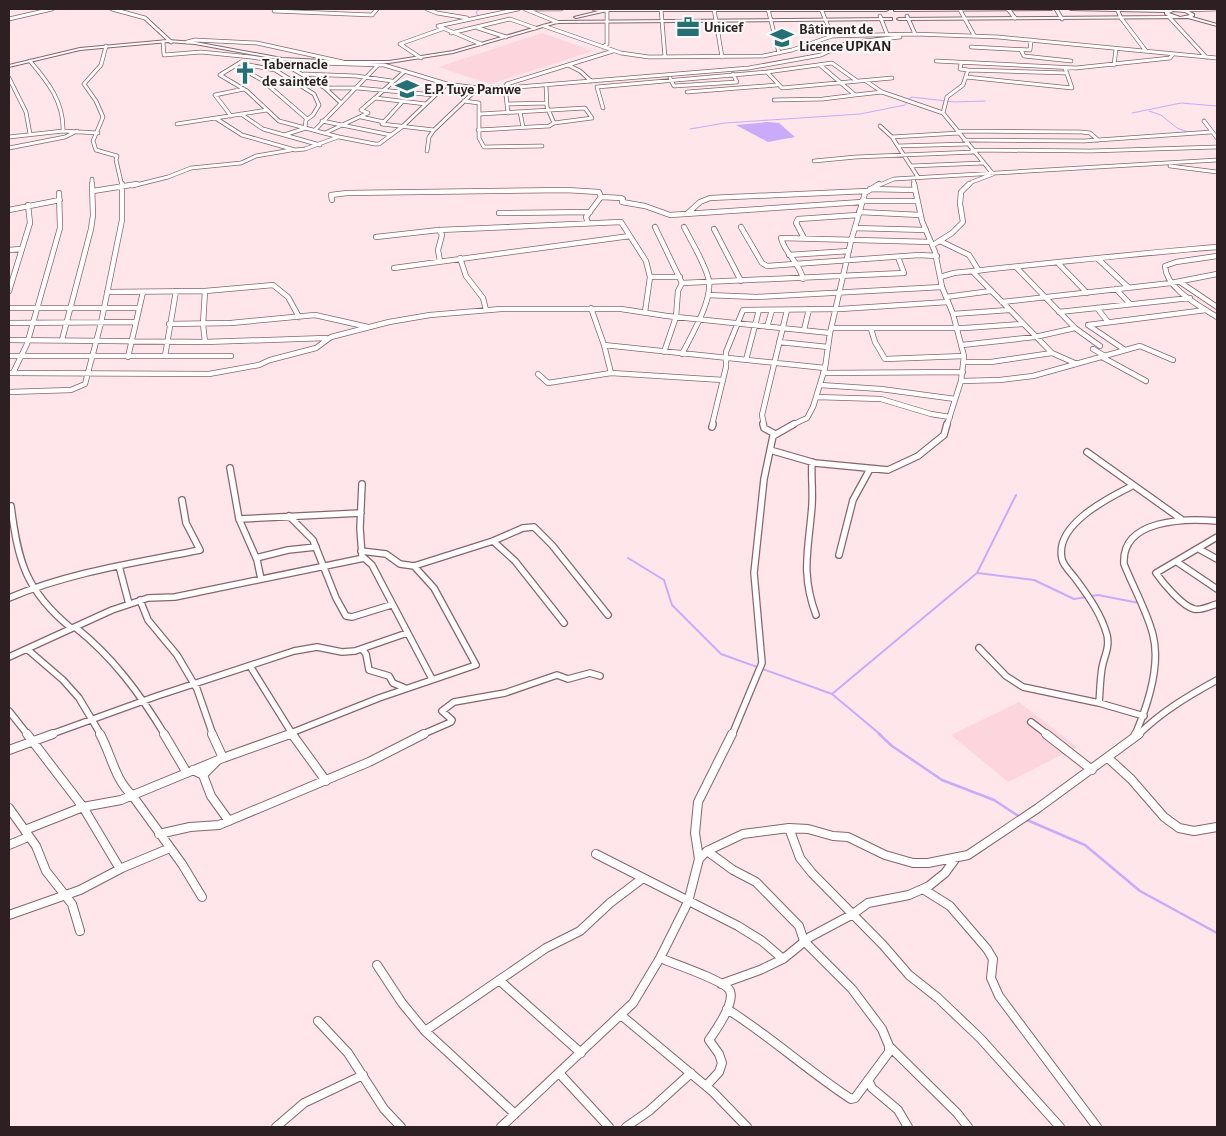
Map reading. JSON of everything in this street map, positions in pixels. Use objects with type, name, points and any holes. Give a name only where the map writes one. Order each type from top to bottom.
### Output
[{"type":"main road","points":[[9,66],[72,50],[163,42],[187,42],[252,57],[331,63],[380,62],[421,58],[481,44],[588,13],[607,10],[821,10],[879,13],[891,19],[899,19],[906,13],[1050,9]]},
{"type":"main road","points":[[1071,9],[1182,10],[1191,13],[1190,17]]},
{"type":"main road","points":[[560,22],[608,19],[825,19],[895,10],[906,13],[965,19],[1190,17],[1217,23]]},
{"type":"main road","points":[[1169,10],[1166,12],[1167,14],[1177,17]]},
{"type":"street","points":[[9,19],[52,9]]},
{"type":"street","points":[[112,9],[145,18],[171,42]]},
{"type":"street","points":[[276,9],[274,12],[372,15],[377,9]]},
{"type":"street","points":[[294,13],[297,9]]},
{"type":"street","points":[[427,9],[436,13],[469,19]]},
{"type":"street","points":[[481,44],[438,26],[518,9]]},
{"type":"street","points":[[530,9],[561,9]]},
{"type":"street","points":[[530,9],[560,22]]},
{"type":"street","points":[[594,9],[607,10],[607,44],[603,47]]},
{"type":"street","points":[[715,9],[722,57]]},
{"type":"street","points":[[768,9],[778,51]]},
{"type":"street","points":[[1008,9],[1014,18]]},
{"type":"street","points":[[1056,9],[1062,18]]},
{"type":"street","points":[[1117,9],[1121,18],[1146,51]]},
{"type":"street","points":[[1182,10],[1217,9]]},
{"type":"street","points":[[661,10],[665,57]]},
{"type":"street","points":[[821,10],[832,36]]},
{"type":"street","points":[[960,10],[974,35]]},
{"type":"street","points":[[879,13],[887,34]]},
{"type":"street","points":[[906,13],[916,34]]},
{"type":"street","points":[[1170,18],[1206,57]]},
{"type":"street","points":[[451,33],[510,19],[535,28]]},
{"type":"street","points":[[544,26],[613,51],[638,56],[763,56],[778,51],[786,51],[832,36],[916,34],[974,35],[1217,58]]},
{"type":"street","points":[[476,27],[506,37]]},
{"type":"street","points":[[421,58],[400,44],[442,29]]},
{"type":"street","points":[[163,42],[164,55],[201,52],[285,62],[389,66],[447,84],[478,88],[546,85],[749,68],[800,60],[825,53],[847,43],[900,37]]},
{"type":"street","points":[[187,42],[198,40],[257,43],[343,62]]},
{"type":"street","points":[[971,47],[1030,50],[1031,40]]},
{"type":"street","points":[[9,392],[77,389],[85,384],[101,323],[122,220],[123,188],[116,160],[117,156],[96,150],[93,141],[98,133],[103,117],[96,100],[84,84],[100,68],[105,58],[104,48],[106,46]]},
{"type":"street","points":[[1114,65],[1116,49]]},
{"type":"street","points":[[1022,50],[1023,55],[1071,61]]},
{"type":"street","points":[[505,87],[507,84],[613,51]]},
{"type":"street","points":[[936,61],[961,64],[1065,68],[1114,65],[1170,58],[1173,54]]},
{"type":"street","points":[[252,57],[220,75],[244,89],[279,121],[338,137],[377,144],[402,127],[447,84]]},
{"type":"street","points":[[800,60],[809,67]]},
{"type":"street","points":[[30,61],[42,74],[62,108],[63,132]]},
{"type":"street","points":[[285,62],[286,65],[325,88],[357,88],[435,95]]},
{"type":"street","points":[[239,63],[275,70],[314,94],[319,105],[313,115],[307,119],[306,127]]},
{"type":"street","points":[[603,108],[597,87],[767,72],[834,63],[857,81]]},
{"type":"street","points":[[961,64],[960,69],[968,70],[1067,73]]},
{"type":"street","points":[[251,65],[246,68],[246,71],[262,80],[307,119]]},
{"type":"street","points":[[315,130],[340,102],[357,88],[378,65]]},
{"type":"street","points":[[568,65],[580,71],[591,81]]},
{"type":"street","points":[[820,65],[855,95]]},
{"type":"street","points":[[966,77],[1072,88],[1065,68]]},
{"type":"street","points":[[943,112],[947,97],[961,87],[968,70]]},
{"type":"street","points":[[325,133],[368,112],[361,110],[405,71]]},
{"type":"street","points":[[767,72],[777,85],[782,88],[892,78]]},
{"type":"street","points":[[304,74],[366,77],[392,81]]},
{"type":"street","points":[[669,74],[674,86],[737,82],[733,74]]},
{"type":"street","points":[[9,78],[30,122],[30,134]]},
{"type":"street","points":[[866,81],[882,92],[943,112],[993,174]]},
{"type":"street","points":[[546,85],[546,103],[554,123]]},
{"type":"street","points":[[687,92],[777,85]]},
{"type":"street","points":[[505,87],[508,112]]},
{"type":"street","points":[[325,88],[340,102]]},
{"type":"street","points":[[427,151],[429,137],[434,130],[478,88]]},
{"type":"street","points":[[231,116],[215,94],[244,89]]},
{"type":"street","points":[[774,100],[822,99],[882,92]]},
{"type":"street","points":[[375,98],[426,104]]},
{"type":"street","points":[[384,122],[403,101]]},
{"type":"street","points":[[464,101],[479,102],[479,138],[485,148],[542,146]]},
{"type":"street","points":[[507,104],[546,103]]},
{"type":"street","points":[[478,130],[549,126],[554,123],[592,118],[586,108],[480,114]]},
{"type":"street","points":[[177,124],[267,110]]},
{"type":"street","points":[[520,112],[523,127]]},
{"type":"street","points":[[241,114],[263,129],[320,145]]},
{"type":"street","points":[[361,117],[384,122]]},
{"type":"street","points":[[217,119],[227,128],[242,135],[291,150]]},
{"type":"street","points":[[322,121],[391,135]]},
{"type":"street","points":[[1204,121],[1217,138]]},
{"type":"street","points":[[384,122],[382,124],[434,130]]},
{"type":"street","points":[[770,450],[812,462],[870,469],[891,469],[923,453],[944,435],[963,372],[964,356],[962,346],[953,314],[942,287],[940,269],[932,243],[920,215],[915,190],[916,177],[906,156],[892,137],[880,126]]},
{"type":"street","points":[[284,135],[306,127]]},
{"type":"street","points":[[9,137],[77,131],[98,133]]},
{"type":"street","points":[[9,148],[65,137],[77,131]]},
{"type":"street","points":[[892,137],[958,132],[1082,132],[1092,134],[1098,140]]},
{"type":"street","points":[[898,146],[966,142],[1098,140],[1211,132]]},
{"type":"street","points":[[93,190],[123,188],[168,177],[191,168],[241,163],[256,156],[300,150],[320,145],[338,137]]},
{"type":"street","points":[[814,161],[856,156],[906,156],[973,151],[1091,151],[1217,147]]},
{"type":"street","points":[[700,859],[695,833],[698,802],[726,749],[762,663],[754,573],[764,479],[770,450],[775,434],[807,418],[817,397],[848,261],[851,240],[862,202],[868,190],[890,179],[1217,160]]},
{"type":"street","points":[[911,166],[983,162]]},
{"type":"street","points":[[1156,165],[1217,172]]},
{"type":"street","points":[[803,278],[798,264],[789,254],[781,238],[932,243],[940,241],[963,222],[960,204],[961,192],[972,182],[993,174]]},
{"type":"street","points":[[62,340],[91,229],[93,215],[92,179]]},
{"type":"street","points":[[332,200],[331,195],[347,193],[448,193],[524,189],[599,192],[601,197]]},
{"type":"street","points":[[688,213],[707,197],[716,196],[736,198],[868,190],[915,190]]},
{"type":"street","points":[[11,373],[22,357],[60,228],[59,193]]},
{"type":"street","points":[[797,195],[804,206]]},
{"type":"street","points":[[601,197],[621,198],[622,202],[646,206],[666,214],[853,202],[917,201]]},
{"type":"street","points":[[588,222],[586,217],[601,197]]},
{"type":"street","points":[[736,198],[742,210]]},
{"type":"street","points":[[9,210],[60,200]]},
{"type":"street","points":[[9,290],[30,223],[28,206]]},
{"type":"street","points":[[499,213],[590,212]]},
{"type":"street","points":[[804,238],[796,223],[798,219],[858,214],[920,215]]},
{"type":"street","points":[[376,237],[439,230],[621,222],[646,261],[650,277],[645,312]]},
{"type":"street","points":[[655,227],[681,280],[678,291],[676,318],[664,352]]},
{"type":"street","points":[[682,354],[699,320],[708,295],[709,274],[684,227]]},
{"type":"street","points":[[741,227],[764,265],[934,254]]},
{"type":"street","points":[[855,228],[926,230]]},
{"type":"street","points":[[714,229],[741,281]]},
{"type":"street","points":[[439,230],[442,235],[438,250],[440,261]]},
{"type":"street","points":[[394,268],[630,236]]},
{"type":"street","points":[[940,241],[969,255],[979,271]]},
{"type":"street","points":[[940,277],[954,273],[1098,259],[1136,253],[1217,247]]},
{"type":"street","points":[[9,250],[21,249]]},
{"type":"street","points":[[789,254],[849,251]]},
{"type":"street","points":[[1217,256],[1176,262],[1165,266],[1166,275],[1171,283],[1217,317]]},
{"type":"street","points":[[650,277],[708,283],[844,277],[904,272],[898,257]]},
{"type":"street","points":[[460,258],[466,276],[483,298],[486,310]]},
{"type":"street","points":[[1098,259],[1129,288]]},
{"type":"street","points":[[1058,263],[1087,293]]},
{"type":"street","points":[[1016,268],[1075,328],[1100,346],[1093,349],[1103,357],[1146,381]]},
{"type":"street","points":[[940,269],[954,273]]},
{"type":"street","points":[[973,272],[1052,353]]},
{"type":"street","points":[[1002,302],[1180,282],[1217,274]]},
{"type":"street","points":[[1180,282],[1217,307]]},
{"type":"street","points":[[107,292],[205,291],[269,285],[276,286],[292,303],[299,316]]},
{"type":"street","points":[[708,295],[756,297],[942,287]]},
{"type":"street","points":[[1116,290],[1130,304]]},
{"type":"street","points":[[165,356],[176,291]]},
{"type":"street","points":[[205,291],[203,324],[205,342]]},
{"type":"street","points":[[712,427],[723,380],[728,345],[742,311],[837,309],[947,299],[991,291]]},
{"type":"street","points":[[128,357],[143,292]]},
{"type":"street","points":[[1059,312],[1190,298]]},
{"type":"street","points":[[9,308],[139,308]]},
{"type":"street","points":[[590,308],[604,345],[611,372]]},
{"type":"street","points":[[9,340],[97,339],[205,342],[328,338],[430,315],[486,310],[590,308],[621,309],[676,318],[804,330],[957,328],[1022,324]]},
{"type":"street","points":[[1097,308],[1108,322]]},
{"type":"street","points":[[804,330],[809,309]]},
{"type":"street","points":[[746,360],[751,334],[759,310]]},
{"type":"street","points":[[767,327],[772,310]]},
{"type":"street","points":[[775,434],[764,428],[762,419],[787,310]]},
{"type":"street","points":[[953,314],[1009,310]]},
{"type":"street","points":[[1125,350],[1088,325],[1206,310]]},
{"type":"street","points":[[169,324],[203,324],[320,316],[370,327]]},
{"type":"street","points":[[9,323],[135,322]]},
{"type":"street","points":[[962,346],[1035,337],[1075,328]]},
{"type":"street","points":[[871,329],[875,342],[885,358],[964,356]]},
{"type":"street","points":[[11,373],[185,375],[220,372],[254,366],[313,349],[328,338]]},
{"type":"street","points":[[779,342],[828,347]]},
{"type":"street","points":[[604,345],[726,359],[774,362],[824,370],[888,374],[963,372]]},
{"type":"street","points":[[961,381],[1022,378],[1142,346],[1173,360]]},
{"type":"street","points":[[964,362],[991,362],[1052,353],[1068,358],[1077,364]]},
{"type":"street","points":[[9,356],[232,356]]},
{"type":"street","points":[[538,374],[548,383],[611,372],[723,380]]},
{"type":"street","points":[[820,385],[881,389],[955,399]]},
{"type":"street","points":[[817,397],[881,399],[931,414],[950,417]]},
{"type":"street","points":[[1086,452],[1132,486],[1154,498],[1181,519]]},
{"type":"street","points":[[812,462],[812,509],[804,564],[807,591],[816,615]]},
{"type":"street","points":[[230,468],[238,519],[256,558],[261,579]]},
{"type":"street","points":[[839,555],[853,500],[870,469]]},
{"type":"street","points":[[362,484],[360,513],[361,551],[364,558],[372,565],[391,605],[432,679]]},
{"type":"street","points":[[1098,703],[1102,668],[1108,649],[1107,636],[1100,615],[1062,560],[1061,554],[1065,538],[1070,530],[1089,510],[1132,486]]},
{"type":"street","points":[[9,598],[32,588],[73,575],[200,550],[190,532],[182,500]]},
{"type":"street","points":[[11,506],[20,563],[32,588],[52,611],[113,662],[144,700],[190,771],[203,775]]},
{"type":"street","points":[[238,519],[360,513]]},
{"type":"street","points":[[288,516],[311,537],[325,566],[336,597],[348,617],[391,605]]},
{"type":"street","points":[[1133,740],[1144,716],[1154,674],[1155,647],[1153,634],[1124,564],[1124,553],[1128,543],[1135,535],[1156,526],[1181,519],[1217,521]]},
{"type":"street","points":[[361,551],[386,554],[400,564],[414,566],[493,541],[517,530],[534,526],[552,544],[608,615]]},
{"type":"street","points":[[1217,537],[1156,573],[1190,608],[1198,609],[1217,605]]},
{"type":"street","points":[[493,541],[515,561],[564,623]]},
{"type":"street","points":[[256,558],[288,550],[316,547]]},
{"type":"street","points":[[1199,549],[1217,559]]},
{"type":"street","points":[[9,657],[140,600],[156,597],[175,597],[364,558]]},
{"type":"street","points":[[1176,562],[1217,589]]},
{"type":"street","points":[[118,566],[129,604]]},
{"type":"street","points":[[9,845],[26,834],[83,807],[112,802],[132,795],[405,688],[473,666],[476,663],[460,638],[434,588],[414,566]]},
{"type":"street","points":[[140,600],[148,620],[176,655],[197,689],[220,759]]},
{"type":"street","points":[[9,750],[91,718],[193,683],[306,648],[317,647],[342,652],[362,649],[407,633]]},
{"type":"street","points":[[979,648],[1014,683],[1023,687],[1098,703],[1144,716]]},
{"type":"street","points":[[27,649],[63,680],[79,698],[108,748],[120,781],[170,848],[202,897]]},
{"type":"street","points":[[362,649],[366,654],[368,670],[389,676],[393,683],[405,688]]},
{"type":"street","points":[[250,666],[292,733],[326,781]]},
{"type":"street","points":[[159,834],[190,827],[219,825],[369,762],[402,744],[451,722],[452,720],[442,711],[454,702],[505,693],[557,674],[568,679],[587,674],[600,676]]},
{"type":"street","points":[[501,1127],[622,1016],[639,995],[688,902],[700,859],[707,851],[743,834],[789,828],[808,829],[833,836],[848,837],[885,855],[914,863],[928,863],[956,858],[977,850],[1133,740],[1152,721],[1177,702],[1217,680]]},
{"type":"street","points":[[9,711],[31,742],[83,807],[120,869]]},
{"type":"street","points":[[1031,722],[1092,770]]},
{"type":"street","points":[[1108,758],[1130,778],[1159,812],[1175,826],[1185,830],[1197,831],[1217,827]]},
{"type":"street","points":[[203,775],[220,759]]},
{"type":"street","points":[[203,775],[217,807],[229,821]]},
{"type":"street","points":[[9,808],[36,846],[46,871],[72,904],[80,930]]},
{"type":"street","points":[[789,828],[805,865],[854,914],[909,975],[938,998],[980,1038],[1060,1127]]},
{"type":"street","points":[[9,915],[107,877],[120,869],[170,848]]},
{"type":"street","points":[[707,851],[733,870],[756,882],[798,926],[804,940],[852,988],[882,1029],[890,1046],[957,1113],[968,1127]]},
{"type":"street","points":[[596,854],[626,867],[688,902],[744,929],[758,937],[783,959]]},
{"type":"street","points":[[721,984],[760,970],[783,959],[794,952],[804,940],[854,914],[868,902],[909,895],[923,889],[938,880],[950,868],[956,858]]},
{"type":"street","points":[[424,1031],[546,948],[580,931],[610,903],[643,878]]},
{"type":"street","points":[[923,889],[950,906],[987,949],[993,959],[991,978],[999,996],[1097,1127]]},
{"type":"street","points":[[660,958],[697,972],[721,984],[730,991],[731,997],[727,1009],[720,1025],[710,1040],[722,1059],[722,1066],[717,1075],[706,1086]]},
{"type":"street","points":[[377,965],[402,1003],[424,1031],[515,1114]]},
{"type":"street","points":[[499,980],[581,1053]]},
{"type":"street","points":[[727,1009],[847,1098],[855,1098],[886,1058],[890,1046]]},
{"type":"street","points":[[622,1016],[658,1043],[738,1115],[747,1127]]},
{"type":"street","points":[[318,1021],[345,1049],[363,1074],[374,1094],[401,1127]]},
{"type":"street","points":[[626,1127],[661,1102],[691,1073]]},
{"type":"street","points":[[277,1127],[304,1103],[363,1074]]},
{"type":"street","points":[[559,1074],[598,1112],[610,1127]]},
{"type":"street","points":[[868,1080],[872,1088],[898,1110],[908,1127]]},
{"type":"shaded area","points":[[542,33],[593,51],[490,84],[438,67]]},
{"type":"shaded area","points":[[768,122],[779,123],[795,137],[768,142],[736,125]]},
{"type":"shaded area","points":[[1019,702],[1077,747],[1008,782],[951,735]]},
{"type":"waterway","points":[[478,16],[476,12],[480,9]]},
{"type":"waterway","points":[[690,129],[725,123],[860,114],[905,105],[911,97],[955,102],[985,101]]},
{"type":"waterway","points":[[1132,113],[1181,103],[1217,106]]},
{"type":"waterway","points":[[1149,111],[1161,115],[1177,128],[1188,132]]},
{"type":"waterway","points":[[977,573],[1016,495]]},
{"type":"waterway","points":[[628,558],[664,580],[672,605],[721,654],[832,694]]},
{"type":"waterway","points":[[832,694],[977,573]]},
{"type":"waterway","points":[[977,573],[1034,580],[1074,599],[1098,595],[1139,603]]},
{"type":"waterway","points":[[832,694],[881,735]]},
{"type":"waterway","points":[[879,734],[892,746],[942,780],[994,800],[1020,817]]},
{"type":"waterway","points":[[1027,820],[1085,845],[1140,891],[1217,933]]},
{"type":"place","name":"Unicef","points":[[688,27]]},
{"type":"place","name":"Bâtiment de Licence UPKAN","points":[[782,38]]},
{"type":"place","name":"Tabernacle de sainteté","points":[[245,73]]},
{"type":"place","name":"E.P. Tuye Pamwe","points":[[407,89]]}]
